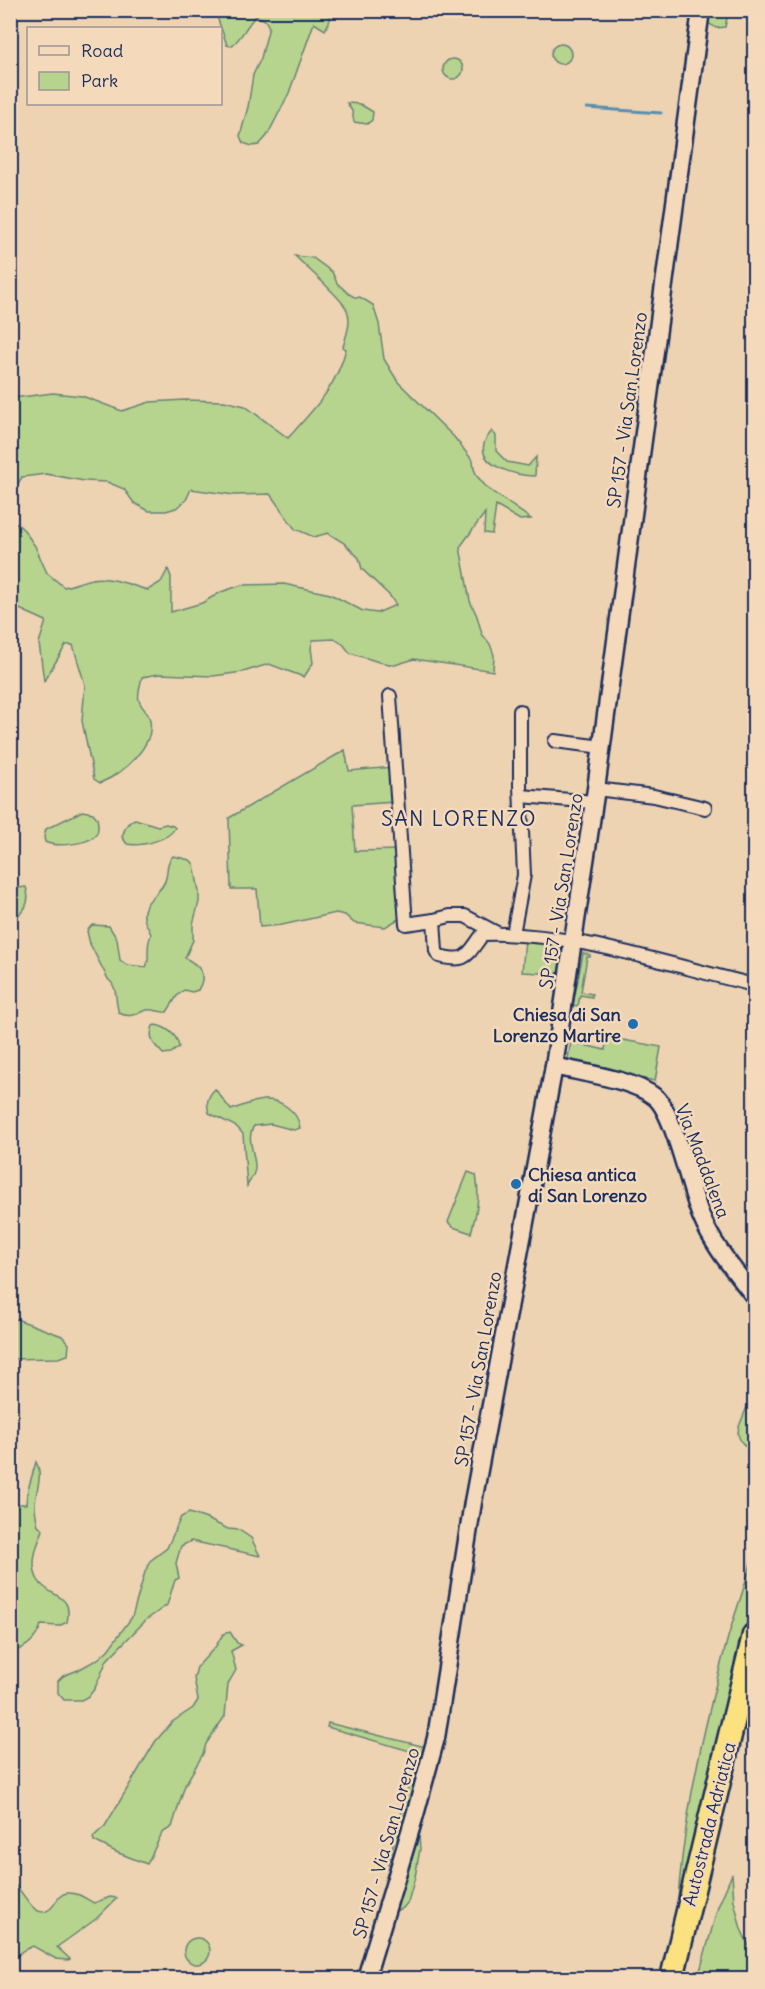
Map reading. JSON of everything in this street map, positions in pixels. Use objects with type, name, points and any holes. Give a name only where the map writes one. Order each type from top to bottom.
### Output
[{"type":"highway","name":"Autostrada Adriatica","points":[[672,1978],[754,1635]]},
{"type":"highway","name":"Autostrada Adriatica","points":[[686,1978],[754,1697]]},
{"type":"main road","name":"SP 157 - Via San Lorenzo","points":[[366,1978],[436,1738],[473,1502],[554,1066],[596,795],[701,10]]},
{"type":"main road","name":"Via Maddalena","points":[[554,1066],[632,1084],[656,1098],[670,1122],[701,1216],[709,1233],[754,1296]]},
{"type":"street","points":[[390,696],[406,924],[450,916],[465,916],[498,933]]},
{"type":"street","points":[[513,934],[524,875],[520,711]]},
{"type":"street","points":[[555,741],[602,747]]},
{"type":"street","points":[[521,796],[654,796],[705,808]]},
{"type":"street","points":[[435,920],[436,951],[439,956],[456,960],[465,958],[483,934],[513,934],[574,942],[754,985]]},
{"type":"green space","points":[[215,11],[331,11],[325,30],[314,23],[289,93],[267,136],[259,145],[252,146],[243,143],[240,136],[253,75],[261,58],[269,27],[265,20],[256,16],[231,46],[227,45]]},
{"type":"green space","points":[[709,11],[725,11],[727,18],[725,27],[716,28],[707,22]]},
{"type":"green space","points":[[561,44],[568,47],[571,54],[568,61],[561,64],[554,61],[551,54],[554,47]]},
{"type":"green space","points":[[453,59],[460,62],[463,69],[460,76],[453,79],[446,76],[443,69],[446,62]]},
{"type":"green space","points":[[347,103],[360,104],[373,112],[372,120],[367,124],[354,122],[352,111]]},
{"type":"green space","points":[[295,256],[313,258],[332,272],[337,283],[349,294],[356,298],[360,297],[373,305],[379,324],[384,359],[398,382],[454,437],[473,461],[477,476],[487,488],[531,519],[520,520],[496,506],[492,534],[484,533],[485,513],[460,547],[470,601],[482,634],[490,644],[494,655],[493,671],[414,659],[395,665],[379,662],[350,653],[343,644],[335,639],[313,640],[311,648],[313,663],[304,677],[269,664],[243,672],[213,676],[159,674],[142,677],[139,698],[149,717],[148,738],[128,766],[100,783],[94,779],[82,721],[85,685],[73,645],[66,645],[44,681],[39,643],[46,621],[15,607],[10,585],[11,518],[24,530],[35,546],[47,573],[64,587],[98,578],[148,590],[161,582],[168,569],[171,577],[171,612],[202,603],[221,592],[242,585],[284,584],[330,594],[363,611],[377,613],[396,605],[390,596],[362,569],[359,558],[344,543],[328,533],[314,537],[295,529],[270,494],[234,495],[191,489],[186,500],[176,508],[166,511],[149,511],[134,503],[124,489],[107,482],[84,481],[46,474],[22,477],[13,492],[11,502],[10,400],[53,393],[82,396],[122,411],[150,402],[224,401],[245,406],[288,438],[330,387],[342,363],[346,349],[343,347],[349,324],[344,305]]},
{"type":"green space","points":[[492,431],[496,436],[496,451],[507,462],[528,466],[536,457],[535,476],[501,469],[487,459],[484,444]]},
{"type":"green space","points":[[345,750],[349,771],[393,767],[395,802],[352,805],[355,851],[399,850],[402,917],[385,927],[354,923],[345,915],[336,913],[282,925],[260,927],[257,889],[231,889],[229,818]]},
{"type":"green space","points":[[82,811],[93,813],[97,818],[98,830],[93,837],[72,844],[45,842],[46,829]]},
{"type":"green space","points":[[135,819],[158,826],[166,824],[175,828],[167,836],[154,842],[127,844],[122,837],[127,826]]},
{"type":"green space","points":[[173,856],[190,860],[194,864],[199,902],[193,924],[193,940],[185,958],[201,971],[201,984],[198,990],[192,992],[184,990],[177,996],[167,1012],[147,1010],[133,1015],[123,1015],[119,1013],[114,986],[90,944],[87,931],[92,925],[109,926],[117,939],[120,960],[127,965],[146,967],[151,935],[144,911],[149,901],[164,884],[168,864]]},
{"type":"green space","points":[[26,887],[28,898],[26,907],[20,914],[11,918],[11,899],[18,888]]},
{"type":"green space","points":[[525,940],[567,943],[562,974],[522,972]]},
{"type":"green space","points":[[583,953],[590,957],[587,957],[581,992],[592,994],[592,997],[580,995],[578,1006],[573,1005]]},
{"type":"green space","points":[[155,1025],[170,1032],[176,1038],[179,1047],[171,1053],[163,1054],[152,1038]]},
{"type":"green space","points":[[607,1037],[661,1047],[655,1081],[567,1063],[571,1042],[605,1050]]},
{"type":"green space","points":[[215,1089],[231,1110],[253,1102],[273,1101],[290,1109],[299,1122],[300,1128],[294,1130],[271,1124],[254,1126],[250,1136],[255,1169],[247,1186],[243,1134],[237,1127],[209,1113],[208,1100]]},
{"type":"green space","points":[[468,1172],[476,1175],[478,1191],[471,1233],[453,1227],[448,1222]]},
{"type":"green space","points":[[11,1317],[62,1336],[69,1344],[68,1355],[58,1358],[11,1359]]},
{"type":"green space","points":[[754,1402],[754,1456],[742,1443],[738,1433],[747,1407]]},
{"type":"green space","points":[[36,1462],[39,1478],[35,1511],[38,1526],[43,1530],[35,1555],[35,1574],[42,1586],[64,1600],[68,1612],[67,1622],[59,1626],[41,1625],[30,1642],[13,1652],[10,1651],[11,1504],[26,1504]]},
{"type":"green space","points":[[189,1513],[228,1529],[239,1530],[251,1538],[260,1556],[191,1541],[181,1546],[176,1563],[179,1578],[175,1580],[167,1605],[146,1620],[107,1660],[89,1696],[81,1700],[64,1700],[58,1693],[58,1681],[63,1676],[98,1659],[108,1650],[132,1617],[150,1561],[167,1548],[181,1517]]},
{"type":"green space","points":[[754,1550],[754,1593],[677,1915],[689,1811],[702,1743],[727,1641]]},
{"type":"green space","points":[[230,1632],[237,1643],[242,1645],[231,1651],[236,1670],[228,1684],[225,1716],[206,1744],[203,1754],[185,1785],[172,1827],[162,1833],[147,1864],[94,1841],[93,1837],[105,1826],[155,1742],[172,1722],[193,1708],[198,1700],[194,1678],[197,1667],[216,1646],[223,1634]]},
{"type":"green space","points":[[328,1723],[426,1747],[396,1869],[388,1864],[417,1753],[327,1727]]},
{"type":"green space","points":[[428,1799],[419,1836],[420,1849],[415,1877],[408,1902],[403,1908],[395,1911]]},
{"type":"green space","points":[[732,1874],[734,1901],[741,1929],[754,1953],[754,1971],[746,1978],[698,1978],[718,1907]]},
{"type":"green space","points":[[10,1877],[30,1904],[41,1912],[50,1909],[60,1897],[67,1893],[78,1895],[94,1903],[110,1897],[117,1898],[96,1919],[57,1947],[70,1959],[56,1959],[33,1946],[22,1951],[11,1963]]},
{"type":"green space","points":[[197,1938],[206,1942],[210,1951],[206,1960],[197,1964],[188,1960],[184,1951],[188,1942]]},
{"type":"waterway","points":[[587,108],[661,113]]},
{"type":"place","name":"Chiesa di San Lorenzo Martire","points":[[633,1024]]},
{"type":"place","name":"Chiesa antica di San Lorenzo","points":[[516,1184]]},
{"type":"district","name":"SAN LORENZO","points":[[459,818]]}]
